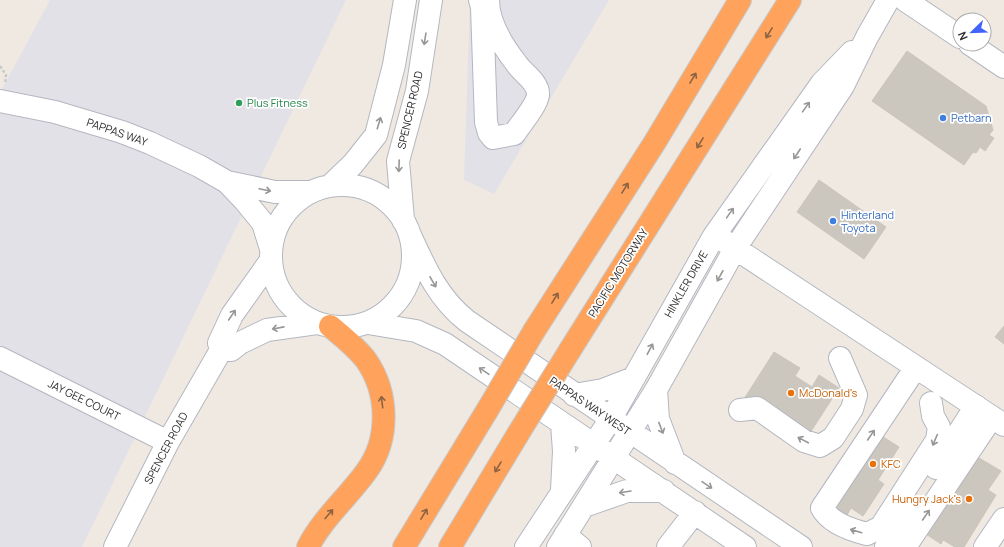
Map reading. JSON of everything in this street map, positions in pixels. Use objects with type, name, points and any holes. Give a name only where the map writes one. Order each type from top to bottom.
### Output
[{"type":"highway","points":[[404,547],[534,331],[654,142],[740,0]]},
{"type":"highway","name":"PACIFIC MOTORWAY","points":[[450,547],[570,350],[790,0]]},
{"type":"highway","points":[[308,547],[317,530],[366,471],[376,456],[383,434],[382,396],[366,361],[349,342],[324,324]]},
{"type":"street","points":[[330,186],[353,164],[376,135],[394,66],[404,0]]},
{"type":"street","name":"SPENCER ROAD","points":[[406,227],[398,161],[417,91],[431,0]]},
{"type":"street","points":[[480,0],[482,7],[486,122],[489,133],[493,138],[514,134],[538,95],[536,86],[518,66],[498,34],[488,12],[488,0]]},
{"type":"street","name":"HINKLER DRIVE","points":[[568,543],[584,506],[656,390],[736,247],[843,86],[867,36],[888,0]]},
{"type":"street","points":[[905,0],[952,32]]},
{"type":"street","name":"HINKLER DRIVE","points":[[526,547],[610,420],[674,304],[714,236],[822,83],[867,36]]},
{"type":"street","points":[[982,52],[1004,67]]},
{"type":"street","name":"PAPPAS WAY","points":[[0,101],[55,112],[122,132],[192,163],[227,182],[275,192],[310,192]]},
{"type":"street","name":"PAPPAS WAY","points":[[227,182],[245,201],[263,224],[271,255]]},
{"type":"street","points":[[221,350],[231,350],[240,343],[267,330],[324,324],[349,327],[368,323],[386,312],[401,296],[410,277],[413,256],[406,227],[390,203],[372,191],[351,185],[330,186],[310,192],[291,206],[278,226],[271,255],[276,280],[285,298],[299,313],[324,324]]},
{"type":"street","name":"PAPPAS WAY WEST","points":[[406,227],[435,286],[453,310],[610,420],[801,547]]},
{"type":"street","points":[[714,236],[736,247],[991,416]]},
{"type":"street","name":"SPENCER ROAD","points":[[115,547],[168,442],[221,350],[219,343],[220,338],[232,315],[271,255]]},
{"type":"street","points":[[368,323],[416,331],[445,344],[745,547]]},
{"type":"street","name":"JAY GEE COURT","points":[[0,358],[168,442]]},
{"type":"street","points":[[740,410],[758,408],[804,441],[820,446],[833,438],[852,409],[856,394],[840,358]]},
{"type":"street","points":[[916,367],[822,508],[826,514],[850,530],[867,534],[881,527],[937,440],[940,427],[933,416],[931,404]]},
{"type":"street","points":[[574,395],[603,390],[634,378]]},
{"type":"street","points":[[656,390],[658,419],[675,463]]},
{"type":"street","points":[[886,547],[991,416]]},
{"type":"street","points":[[904,547],[991,416]]},
{"type":"street","points":[[562,424],[564,451],[562,493]]},
{"type":"street","points":[[584,506],[627,491],[664,491]]},
{"type":"street","points":[[668,547],[695,512]]},
{"type":"street","points":[[985,547],[1004,519]]},
{"type":"shaded area","points":[[50,0],[346,0],[82,547],[0,547],[0,93]]},
{"type":"shaded area","points":[[470,0],[609,0],[494,194],[464,180]]},
{"type":"building","name":"Petbarn","points":[[907,51],[986,106],[993,130],[989,135],[994,138],[985,151],[980,147],[976,153],[973,152],[964,165],[872,101]]},
{"type":"building","points":[[819,180],[886,227],[864,259],[797,212]]},
{"type":"building","points":[[1004,326],[1004,344],[995,337]]},
{"type":"building","name":"McDonald's","points":[[774,352],[800,368],[795,376],[812,387],[819,375],[839,388],[806,439],[744,399]]},
{"type":"building","name":"KFC","points":[[877,433],[899,447],[878,480],[884,484],[863,516],[851,508],[843,522],[826,511]]},
{"type":"building","name":"Hungry Jack's","points":[[974,455],[1001,471],[988,490],[996,495],[964,547],[955,547],[943,540],[941,544],[923,532]]},
{"type":"place","name":"Plus Fitness","points":[[239,103]]},
{"type":"place","name":"Petbarn","points":[[943,118]]},
{"type":"place","name":"Hinterland Toyota","points":[[833,221]]},
{"type":"place","name":"McDonald's","points":[[791,393]]},
{"type":"place","name":"KFC","points":[[873,464]]},
{"type":"place","name":"Hungry Jack's","points":[[969,499]]}]
